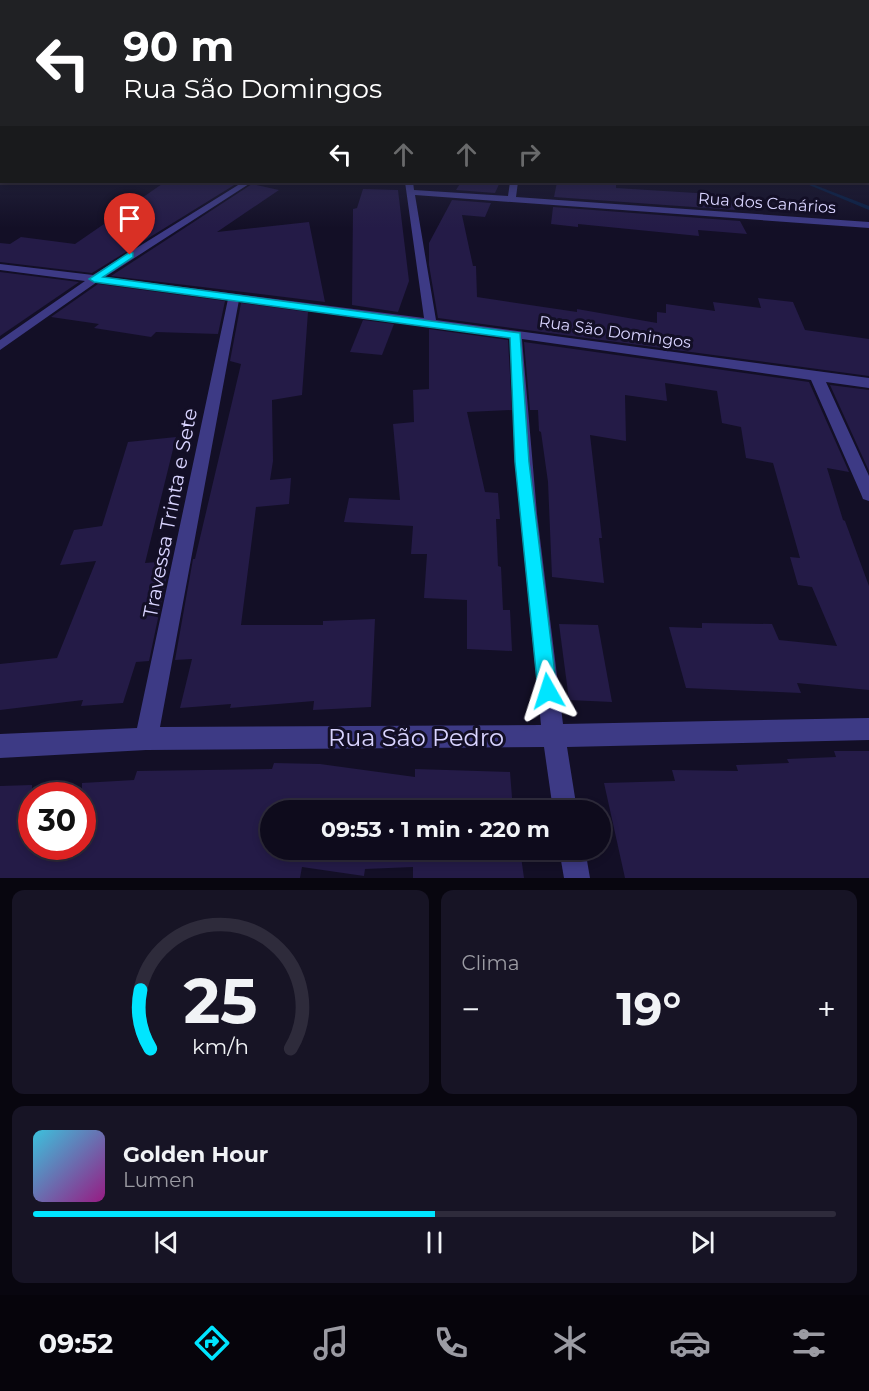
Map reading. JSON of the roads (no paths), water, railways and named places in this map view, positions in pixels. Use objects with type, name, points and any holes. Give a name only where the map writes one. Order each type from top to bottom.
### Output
[{"type":"street","points":[[0,346],[94,279],[184,220],[246,183]]},
{"type":"street","points":[[512,198],[514,183]]},
{"type":"street","points":[[410,187],[431,323]]},
{"type":"street","name":"Rua dos Canários","points":[[410,187],[512,198],[869,225]]},
{"type":"street","name":"Rua São Domingos","points":[[0,267],[234,296],[869,383]]},
{"type":"street","name":"Travessa Trinta e Sete","points":[[146,739],[234,296]]},
{"type":"street","points":[[516,335],[522,462],[553,736],[563,800]]},
{"type":"street","points":[[817,377],[869,494]]},
{"type":"street","name":"Rua São Pedro","points":[[0,746],[146,739],[553,736],[869,729]]},
{"type":"street","points":[[574,860],[577,878]]},
{"type":"waterway","points":[[806,183],[869,208]]}]
